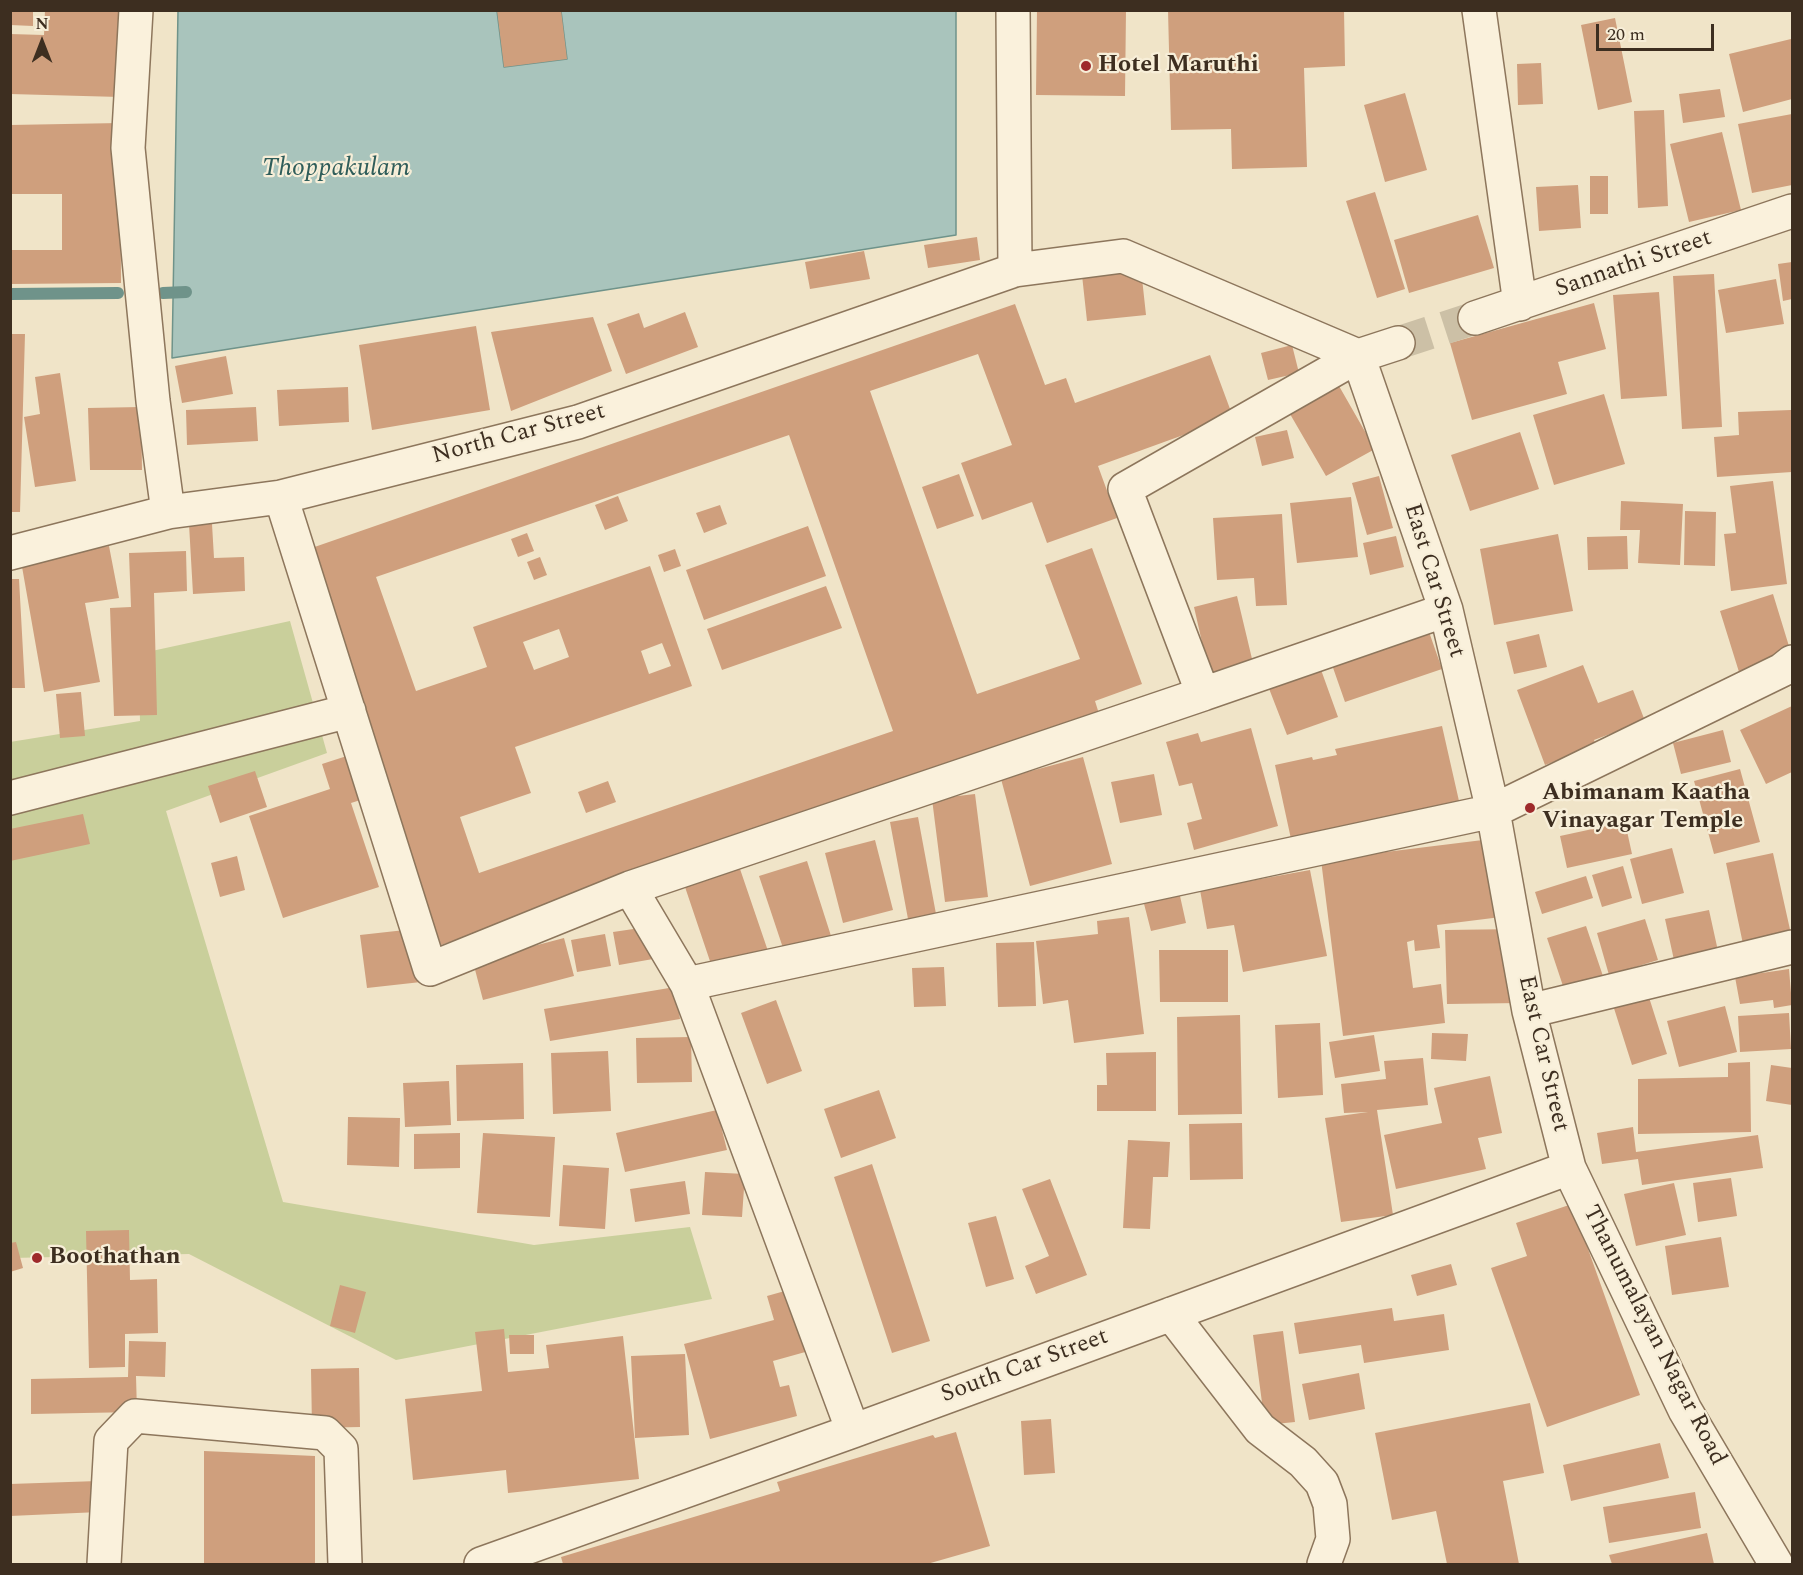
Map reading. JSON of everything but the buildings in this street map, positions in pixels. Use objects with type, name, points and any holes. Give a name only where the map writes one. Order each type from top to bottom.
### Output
[{"type":"street","points":[[136,10],[128,148],[153,401],[168,513]]},
{"type":"street","points":[[1013,10],[1015,270],[1124,256],[1358,356]]},
{"type":"street","points":[[1479,10],[1520,304]]},
{"type":"street","name":"Sannathi Street","points":[[1475,318],[1792,211]]},
{"type":"street","name":"North Car Street","points":[[10,553],[168,513],[281,497],[578,422],[1015,270]]},
{"type":"street","points":[[1203,693],[1125,489],[1358,356],[1398,343]]},
{"type":"street","name":"East Car Street","points":[[1358,356],[1446,610],[1493,811],[1529,1011],[1569,1168]]},
{"type":"street","points":[[281,497],[430,969],[630,888],[1446,610]]},
{"type":"street","points":[[687,984],[1493,811],[1782,670],[1792,663]]},
{"type":"street","points":[[10,798],[349,711]]},
{"type":"street","points":[[630,888],[687,984],[853,1431]]},
{"type":"street","points":[[1529,1011],[1792,947]]},
{"type":"street","name":"South Car Street","points":[[481,1564],[853,1431],[1569,1168]]},
{"type":"street","name":"Thanumalayan Nagar Road","points":[[1569,1168],[1685,1410],[1776,1564]]},
{"type":"street","points":[[1171,1314],[1260,1430],[1303,1462],[1322,1483],[1330,1504],[1333,1539],[1323,1564]]},
{"type":"street","points":[[104,1564],[111,1441],[135,1416],[325,1433],[341,1449],[345,1564]]},
{"type":"green space","points":[[290,621],[327,753],[166,811],[283,1202],[534,1245],[690,1227],[712,1299],[396,1360],[189,1254],[12,1258],[10,1250],[10,742],[140,721],[138,654]]},
{"type":"water","name":"Thoppakulam","points":[[178,11],[497,11],[504,67],[567,59],[561,11],[956,11],[956,235],[172,358]]},
{"type":"waterway","points":[[163,293],[186,292]]},
{"type":"waterway","points":[[10,294],[118,293]]},
{"type":"tunnel","points":[[1398,343],[1475,318]]},
{"type":"place","name":"Hotel Maruthi","points":[[1086,66]]},
{"type":"place","name":"Abimanam Kaatha Vinayagar Temple","points":[[1530,808]]},
{"type":"place","name":"Boothathan","points":[[37,1258]]}]
